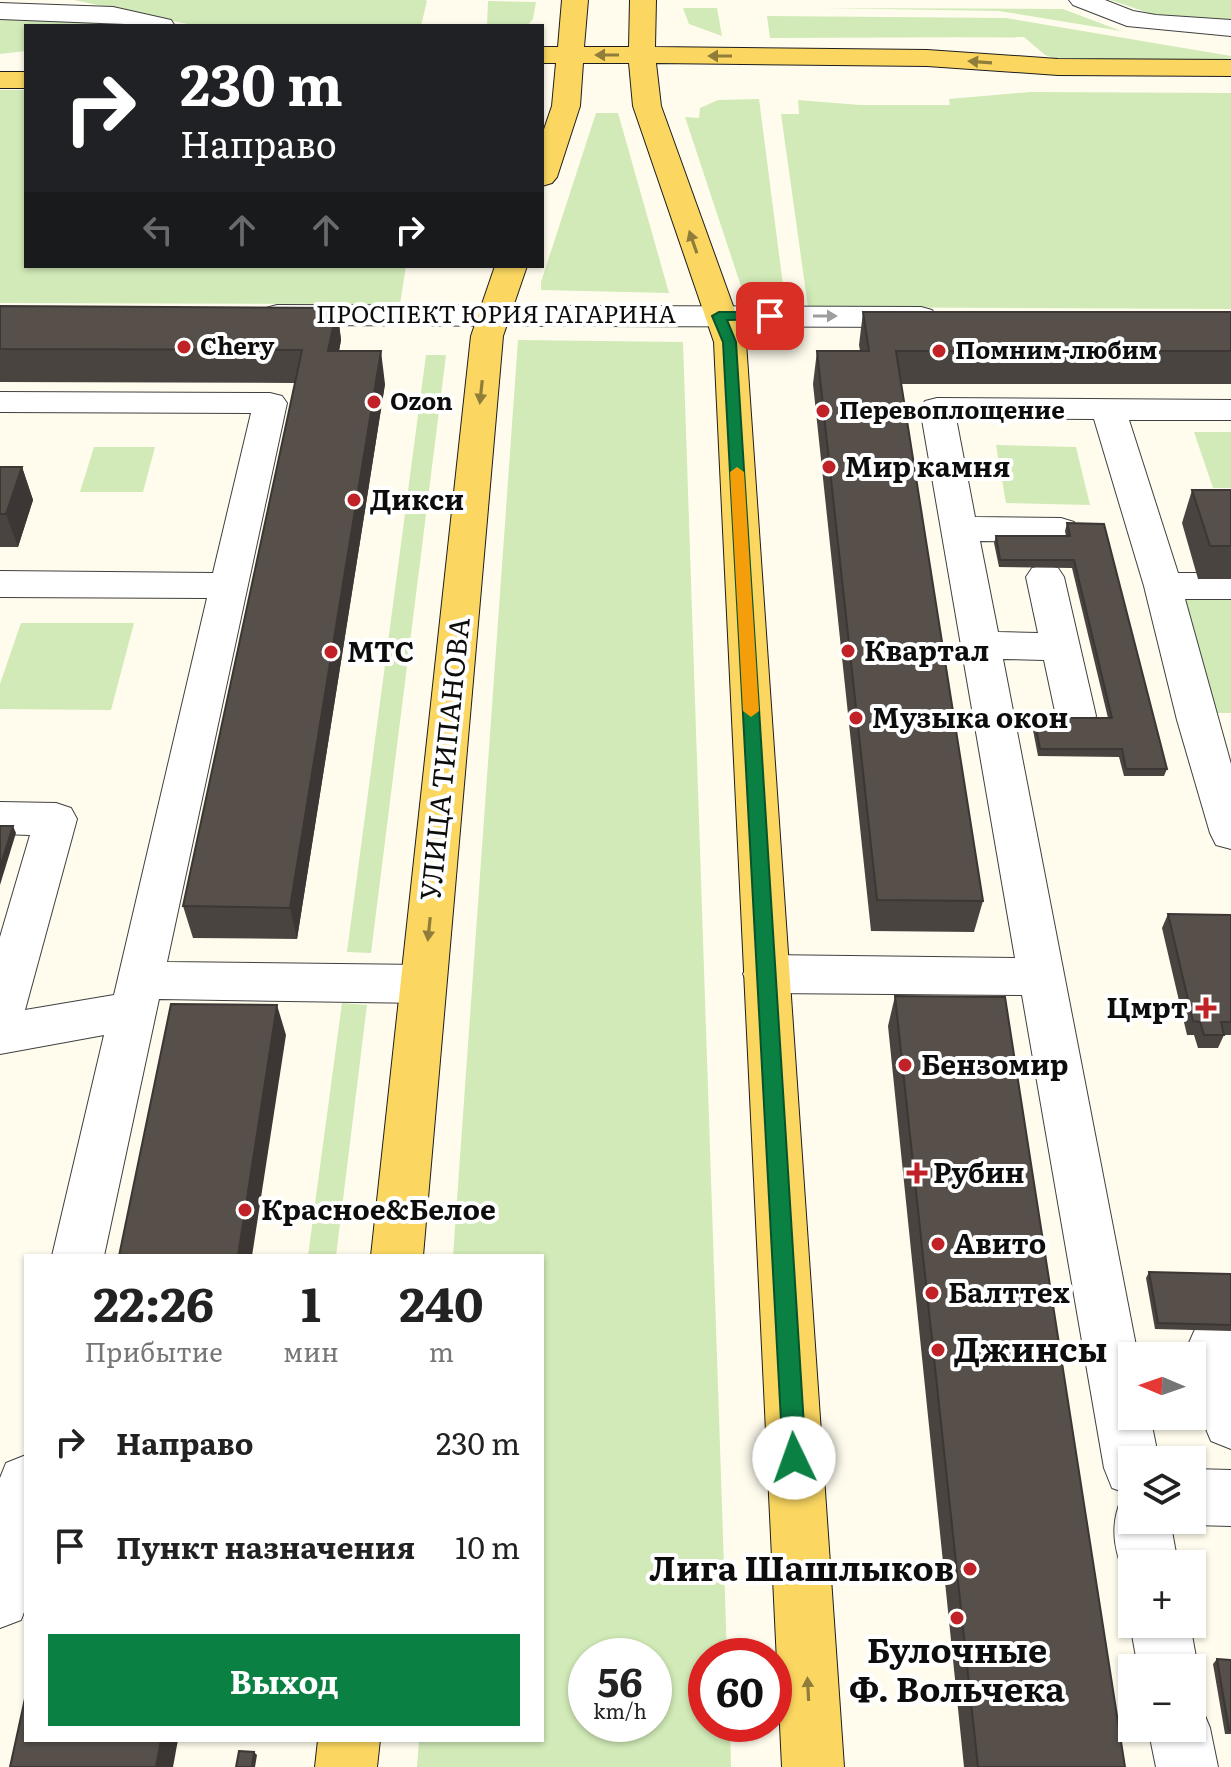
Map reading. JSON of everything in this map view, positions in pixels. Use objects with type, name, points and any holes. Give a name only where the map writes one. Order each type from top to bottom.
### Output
[{"type":"main road","points":[[544,171],[566,106],[561,73],[575,0]]},
{"type":"main road","points":[[643,0],[664,75],[647,106],[730,342],[813,1767]]},
{"type":"main road","points":[[544,57],[561,73],[607,82],[830,56],[927,58],[1058,67],[1231,68]]},
{"type":"main road","points":[[0,65],[24,65]]},
{"type":"main road","points":[[561,73],[1231,84]]},
{"type":"main road","points":[[0,80],[24,80]]},
{"type":"main road","name":"УЛИЦА ТИПАНОВА","points":[[397,1254],[487,336],[510,268]]},
{"type":"main road","points":[[346,1767],[349,1742]]},
{"type":"street","points":[[4,0],[0,9],[98,14],[151,24]]},
{"type":"street","points":[[1082,0],[1127,18],[1231,28]]},
{"type":"street","name":"ПРОСПЕКТ ЮРИЯ ГАГАРИНА","points":[[248,315],[951,317]]},
{"type":"street","points":[[0,402],[270,403],[78,1254]]},
{"type":"street","points":[[1128,1446],[937,408],[1231,410]]},
{"type":"street","points":[[1109,411],[1163,586],[1197,720],[1231,833]]},
{"type":"street","points":[[959,529],[1061,530]]},
{"type":"street","points":[[114,585],[126,549]]},
{"type":"street","points":[[1045,577],[1076,716]]},
{"type":"street","points":[[0,584],[229,586]]},
{"type":"street","points":[[1163,586],[1231,586]]},
{"type":"street","points":[[980,645],[1060,647]]},
{"type":"street","points":[[0,818],[56,819],[0,1016]]},
{"type":"street","points":[[766,974],[1042,977]]},
{"type":"street","points":[[0,1034],[138,996],[423,984]]},
{"type":"street","points":[[1215,1345],[1231,1422]]},
{"type":"street","points":[[4,1566],[24,1491]]},
{"type":"street","points":[[1206,1497],[1231,1498]]},
{"type":"street","points":[[1182,1742],[1187,1767]]},
{"type":"green space","points":[[74,0],[427,1],[421,24],[188,24]]},
{"type":"green space","points":[[1110,0],[1231,0],[1231,20],[1155,15]]},
{"type":"green space","points":[[488,1],[536,2],[533,19],[529,24],[487,24]]},
{"type":"green space","points":[[683,8],[717,8],[722,36],[689,24]]},
{"type":"green space","points":[[821,8],[1063,9],[1121,31],[999,11]]},
{"type":"green space","points":[[767,16],[1006,18],[1231,56],[1231,60],[1057,59],[1045,55],[1024,37],[770,38]]},
{"type":"green space","points":[[0,19],[122,24],[24,24],[24,51],[0,54]]},
{"type":"green space","points":[[0,90],[24,90],[24,268],[406,268],[400,304],[0,303]]},
{"type":"green space","points":[[1031,92],[1231,93],[1231,309],[808,307],[781,114],[799,114],[798,100],[860,105],[950,105],[949,99]]},
{"type":"green space","points":[[759,99],[783,285],[741,286],[685,117],[699,118],[700,108],[718,100]]},
{"type":"green space","points":[[596,113],[618,113],[669,293],[541,290]]},
{"type":"green space","points":[[518,340],[683,342],[726,1638],[688,1638],[688,1742],[730,1742],[731,1767],[417,1767],[419,1742],[544,1742],[544,1254],[453,1254]]},
{"type":"green space","points":[[426,355],[446,355],[371,953],[347,952]]},
{"type":"green space","points":[[1194,432],[1231,432],[1231,488],[1213,488]]},
{"type":"green space","points":[[996,445],[1076,447],[1090,505],[1006,503]]},
{"type":"green space","points":[[94,447],[155,447],[143,492],[80,492]]},
{"type":"green space","points":[[1177,597],[1231,597],[1231,713],[1208,713]]},
{"type":"green space","points":[[21,623],[134,623],[111,710],[0,709],[0,684]]},
{"type":"green space","points":[[342,1003],[367,1005],[336,1254],[308,1254]]},
{"type":"building","points":[[0,306],[337,308],[328,351],[381,351],[290,908],[183,906],[302,350],[0,349]]},
{"type":"building","points":[[863,312],[1231,312],[1231,351],[896,351],[983,901],[877,900],[817,351],[869,351]]},
{"type":"building","points":[[0,467],[22,467],[6,514],[0,514]]},
{"type":"building","points":[[1192,490],[1231,490],[1231,546],[1210,546]]},
{"type":"building","points":[[1067,523],[1104,524],[1167,769],[1126,769],[1122,749],[1040,749],[1034,718],[1112,718],[1074,560],[1000,560],[996,536],[1070,536]]},
{"type":"building","points":[[0,826],[13,826],[0,867]]},
{"type":"building","name":"Цмрт","points":[[1168,914],[1231,915],[1231,1022],[1221,1022],[1224,1035],[1204,1035],[1200,1022],[1193,1021]]},
{"type":"building","points":[[895,996],[1005,997],[1118,1722],[1118,1742],[1121,1742],[1125,1767],[978,1767]]},
{"type":"building","points":[[171,1004],[277,1005],[238,1254],[119,1254]]},
{"type":"building","points":[[1149,1272],[1231,1274],[1231,1325],[1158,1323]]},
{"type":"building","points":[[1217,1659],[1231,1660],[1231,1731],[1229,1730]]},
{"type":"building","points":[[24,1703],[24,1742],[161,1742],[156,1767],[10,1767]]},
{"type":"building","points":[[239,1751],[254,1752],[252,1767],[236,1767]]},
{"type":"slow traffic","points":[[737,472],[751,711]]},
{"type":"place","name":"Chery","points":[[184,347]]},
{"type":"place","name":"Помним-любим","points":[[939,351]]},
{"type":"place","name":"Ozon","points":[[374,402]]},
{"type":"place","name":"Перевоплощение","points":[[823,411]]},
{"type":"place","name":"Мир камня","points":[[829,467]]},
{"type":"place","name":"Дикси","points":[[354,500]]},
{"type":"place","name":"Квартал","points":[[848,651]]},
{"type":"place","name":"МТС","points":[[331,652]]},
{"type":"place","name":"Музыка окон","points":[[856,718]]},
{"type":"place","name":"Цмрт","points":[[1206,1008]]},
{"type":"place","name":"Бензомир","points":[[905,1065]]},
{"type":"place","name":"Рубин","points":[[917,1173]]},
{"type":"place","name":"Красное&Белое","points":[[245,1210]]},
{"type":"place","name":"Авито","points":[[938,1244]]},
{"type":"place","name":"Балттех","points":[[932,1293]]},
{"type":"place","name":"Джинсы","points":[[938,1350]]},
{"type":"place","name":"Лига Шашлыков","points":[[970,1569]]},
{"type":"place","name":"Булочные Ф. Вольчека","points":[[957,1618]]},
{"type":"route","points":[[770,316],[719,316],[730,342],[794,1458]]}]
